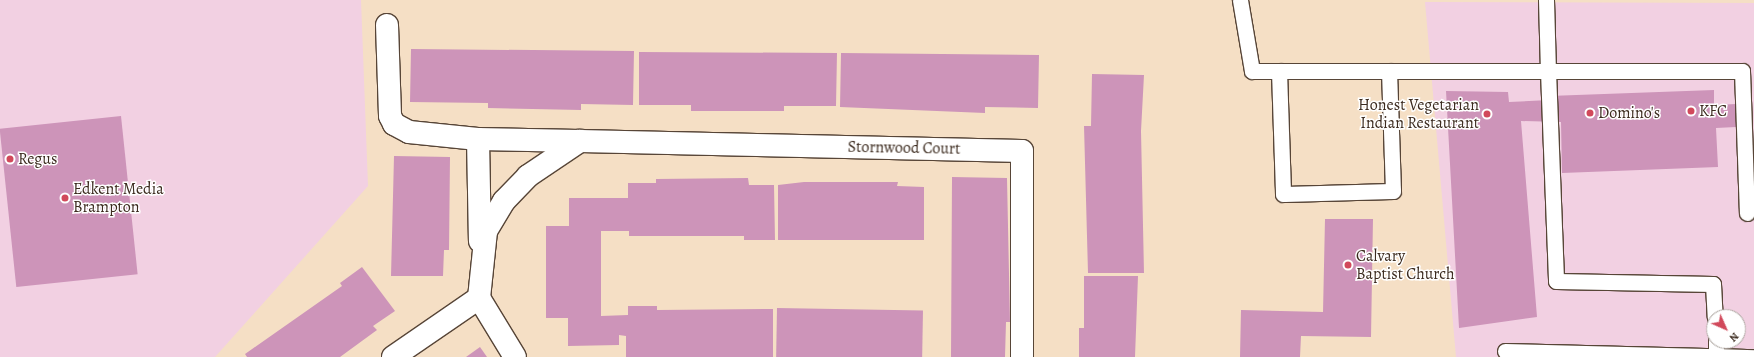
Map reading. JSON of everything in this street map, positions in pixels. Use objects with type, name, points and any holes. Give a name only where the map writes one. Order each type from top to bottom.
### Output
[{"type":"street","name":"Stornwood Court","points":[[387,25],[390,116],[394,124],[408,132],[478,139],[1022,150],[1022,357]]},
{"type":"street","points":[[478,139],[480,263],[479,298],[515,357]]},
{"type":"street","points":[[480,263],[486,231],[504,201],[528,176],[580,141]]},
{"type":"street","points":[[393,357],[479,298]]},
{"type":"lane","points":[[1240,0],[1252,70],[1742,71],[1747,213]]},
{"type":"lane","points":[[1546,0],[1556,281],[1714,284],[1715,309]]},
{"type":"lane","points":[[1279,70],[1283,194],[1392,191],[1389,71]]},
{"type":"lane","points":[[1505,351],[1754,357]]},
{"type":"shaded area","points":[[0,0],[361,0],[368,186],[215,357],[0,357]]},
{"type":"shaded area","points":[[1425,2],[1754,3],[1754,357],[1456,357]]},
{"type":"building","points":[[411,49],[634,51],[633,105],[581,104],[581,110],[488,108],[488,103],[410,102]]},
{"type":"building","points":[[639,52],[837,53],[836,106],[784,106],[784,111],[691,111],[691,105],[639,105]]},
{"type":"building","points":[[841,53],[1039,55],[1038,108],[985,107],[985,113],[840,107]]},
{"type":"building","points":[[1092,74],[1144,75],[1141,131],[1144,273],[1088,273],[1084,126],[1091,126]]},
{"type":"building","points":[[1714,90],[1714,105],[1736,104],[1736,127],[1716,128],[1718,167],[1562,173],[1561,122],[1521,121],[1537,317],[1459,328],[1446,91],[1508,92],[1509,102],[1549,100],[1549,96]]},
{"type":"building","name":"Edkent Media Brampton","points":[[121,116],[138,274],[16,287],[0,129]]},
{"type":"building","points":[[394,156],[450,157],[449,250],[444,250],[443,276],[391,276]]},
{"type":"building","points":[[952,177],[1007,178],[1010,322],[1006,322],[1005,357],[951,357]]},
{"type":"building","points":[[748,178],[749,185],[774,185],[775,240],[744,240],[744,236],[629,236],[629,231],[601,231],[601,316],[628,315],[628,306],[657,306],[657,310],[773,309],[773,357],[626,357],[626,336],[619,335],[619,345],[568,346],[568,318],[546,318],[546,226],[569,226],[569,198],[628,198],[628,183],[656,183],[656,179]]},
{"type":"building","points":[[804,182],[898,182],[897,186],[924,187],[924,240],[778,240],[778,185]]},
{"type":"building","name":"Calvary Baptist Church","points":[[1325,219],[1373,219],[1371,337],[1301,336],[1300,357],[1240,357],[1241,310],[1323,312]]},
{"type":"building","points":[[362,267],[395,311],[373,326],[377,330],[340,357],[247,357],[245,354],[342,286],[340,283]]},
{"type":"building","points":[[1084,276],[1138,276],[1135,357],[1079,357],[1079,328],[1084,328]]},
{"type":"building","points":[[777,308],[923,311],[922,357],[776,357]]},
{"type":"building","points":[[480,347],[487,357],[466,357]]},
{"type":"place","name":"KFC","points":[[1691,111]]},
{"type":"place","name":"Domino's","points":[[1590,113]]},
{"type":"place","name":"Honest Vegetarian Indian Restaurant","points":[[1487,114]]},
{"type":"place","name":"Regus","points":[[10,159]]},
{"type":"place","name":"Edkent Media Brampton","points":[[65,198]]},
{"type":"place","name":"Calvary Baptist Church","points":[[1348,265]]}]
